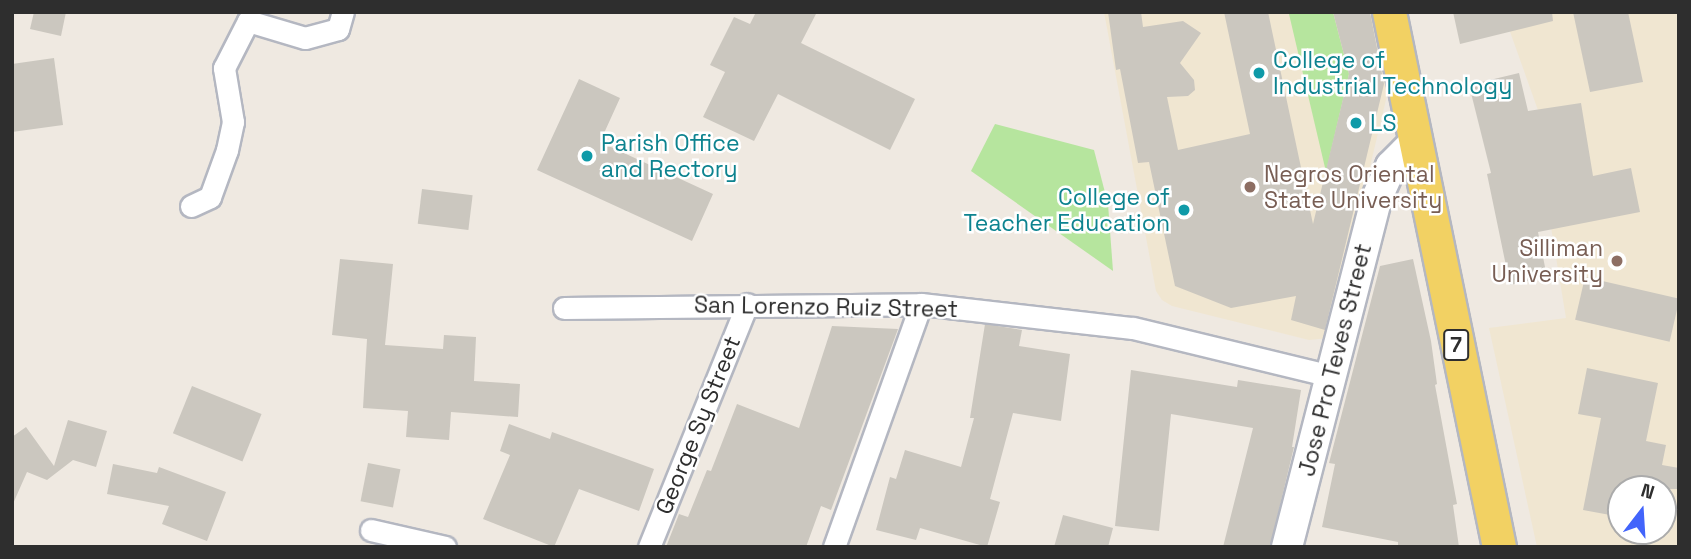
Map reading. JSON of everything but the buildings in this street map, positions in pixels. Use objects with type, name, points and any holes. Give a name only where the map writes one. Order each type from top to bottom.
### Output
[{"type":"main road","name":"7","points":[[1388,12],[1413,144],[1499,547]]},
{"type":"street","points":[[191,206],[210,197],[227,150],[233,122],[224,68],[248,21],[305,38],[338,29],[343,12]]},
{"type":"street","name":"Jose Pro Teves Street","points":[[1287,547],[1376,200],[1391,166],[1413,144]]},
{"type":"street","name":"George Sy Street","points":[[649,547],[747,304]]},
{"type":"street","points":[[834,547],[921,304]]},
{"type":"street","name":"San Lorenzo Ruiz Street","points":[[564,308],[921,304],[1133,328],[1332,376]]},
{"type":"street","points":[[371,530],[445,547]]},
{"type":"shaded area","name":"Negros Oriental State University","points":[[1104,12],[1374,12],[1390,83],[1329,338],[1309,340],[1172,306],[1162,300],[1156,291]]},
{"type":"shaded area","name":"Silliman University","points":[[1503,12],[1679,12],[1679,547],[1537,547],[1489,328],[1566,318],[1547,203],[1560,172]]},
{"type":"green space","points":[[1333,12],[1349,74],[1326,172],[1289,14]]},
{"type":"green space","points":[[995,124],[1094,150],[1108,204],[1113,271],[971,171]]},
{"type":"place","name":"College of Industrial Technology","points":[[1259,73]]},
{"type":"place","name":"LS","points":[[1356,123]]},
{"type":"place","name":"Parish Office and Rectory","points":[[587,156]]},
{"type":"place","name":"Negros Oriental State University","points":[[1250,187]]},
{"type":"place","name":"College of Teacher Education","points":[[1184,210]]},
{"type":"place","name":"Silliman University","points":[[1617,261]]}]
